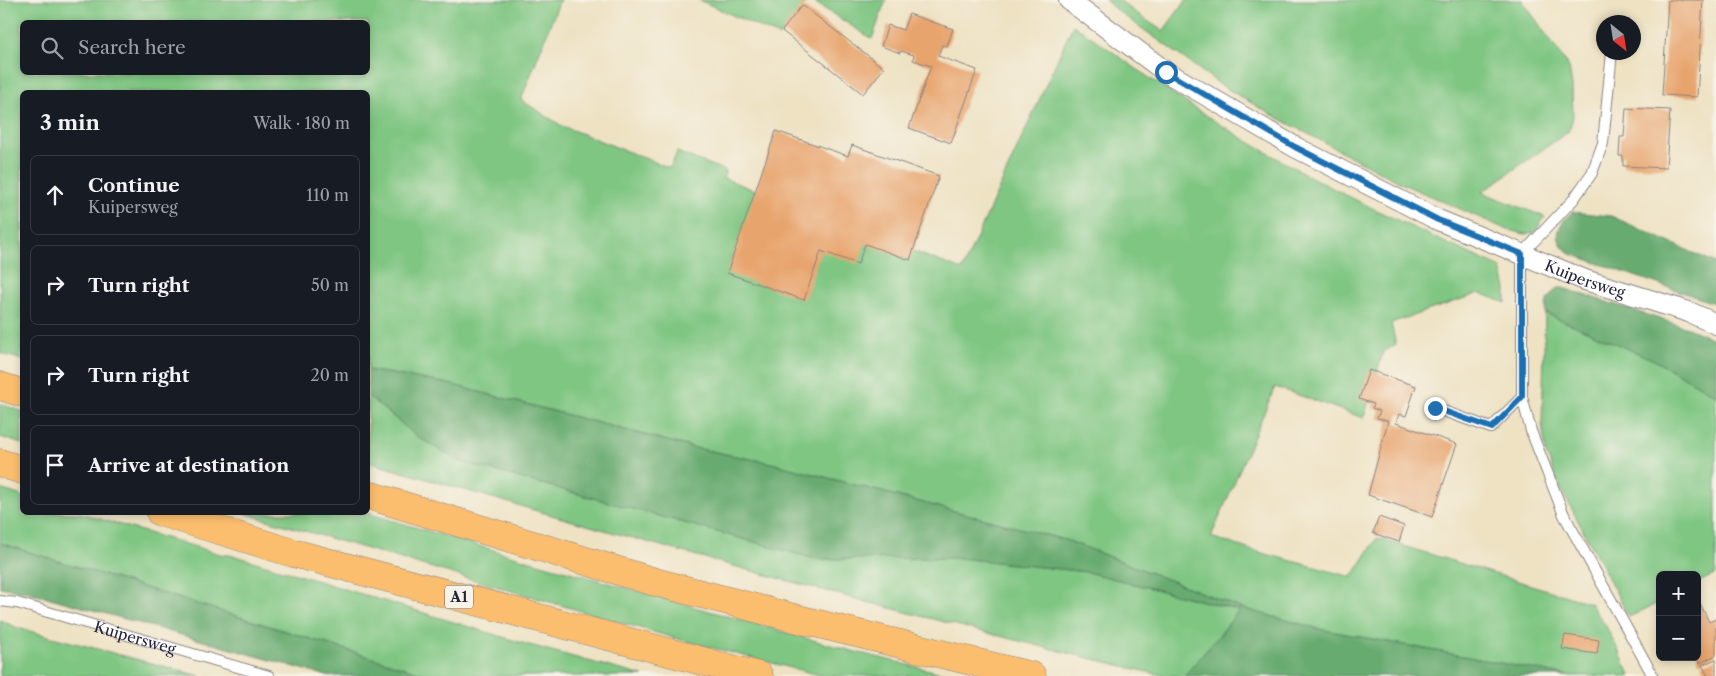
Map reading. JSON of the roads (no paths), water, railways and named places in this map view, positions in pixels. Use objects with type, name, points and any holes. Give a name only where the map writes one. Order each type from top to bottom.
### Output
[{"type":"highway","points":[[0,386],[20,392]]},
{"type":"highway","points":[[0,463],[20,469]]},
{"type":"highway","points":[[370,496],[656,582],[1032,676]]},
{"type":"highway","name":"A1","points":[[170,515],[293,553],[759,676]]},
{"type":"street","name":"Kuipersweg","points":[[1069,0],[1166,72],[1295,147],[1438,220],[1585,280],[1689,312],[1716,324]]},
{"type":"lane","points":[[1611,60],[1603,143],[1592,173],[1573,200],[1522,254],[1522,397],[1530,431],[1564,515],[1652,674]]},
{"type":"lane","points":[[1435,408],[1492,428],[1522,397]]},
{"type":"lane","name":"Kuipersweg","points":[[0,600],[17,603],[269,676]]}]
